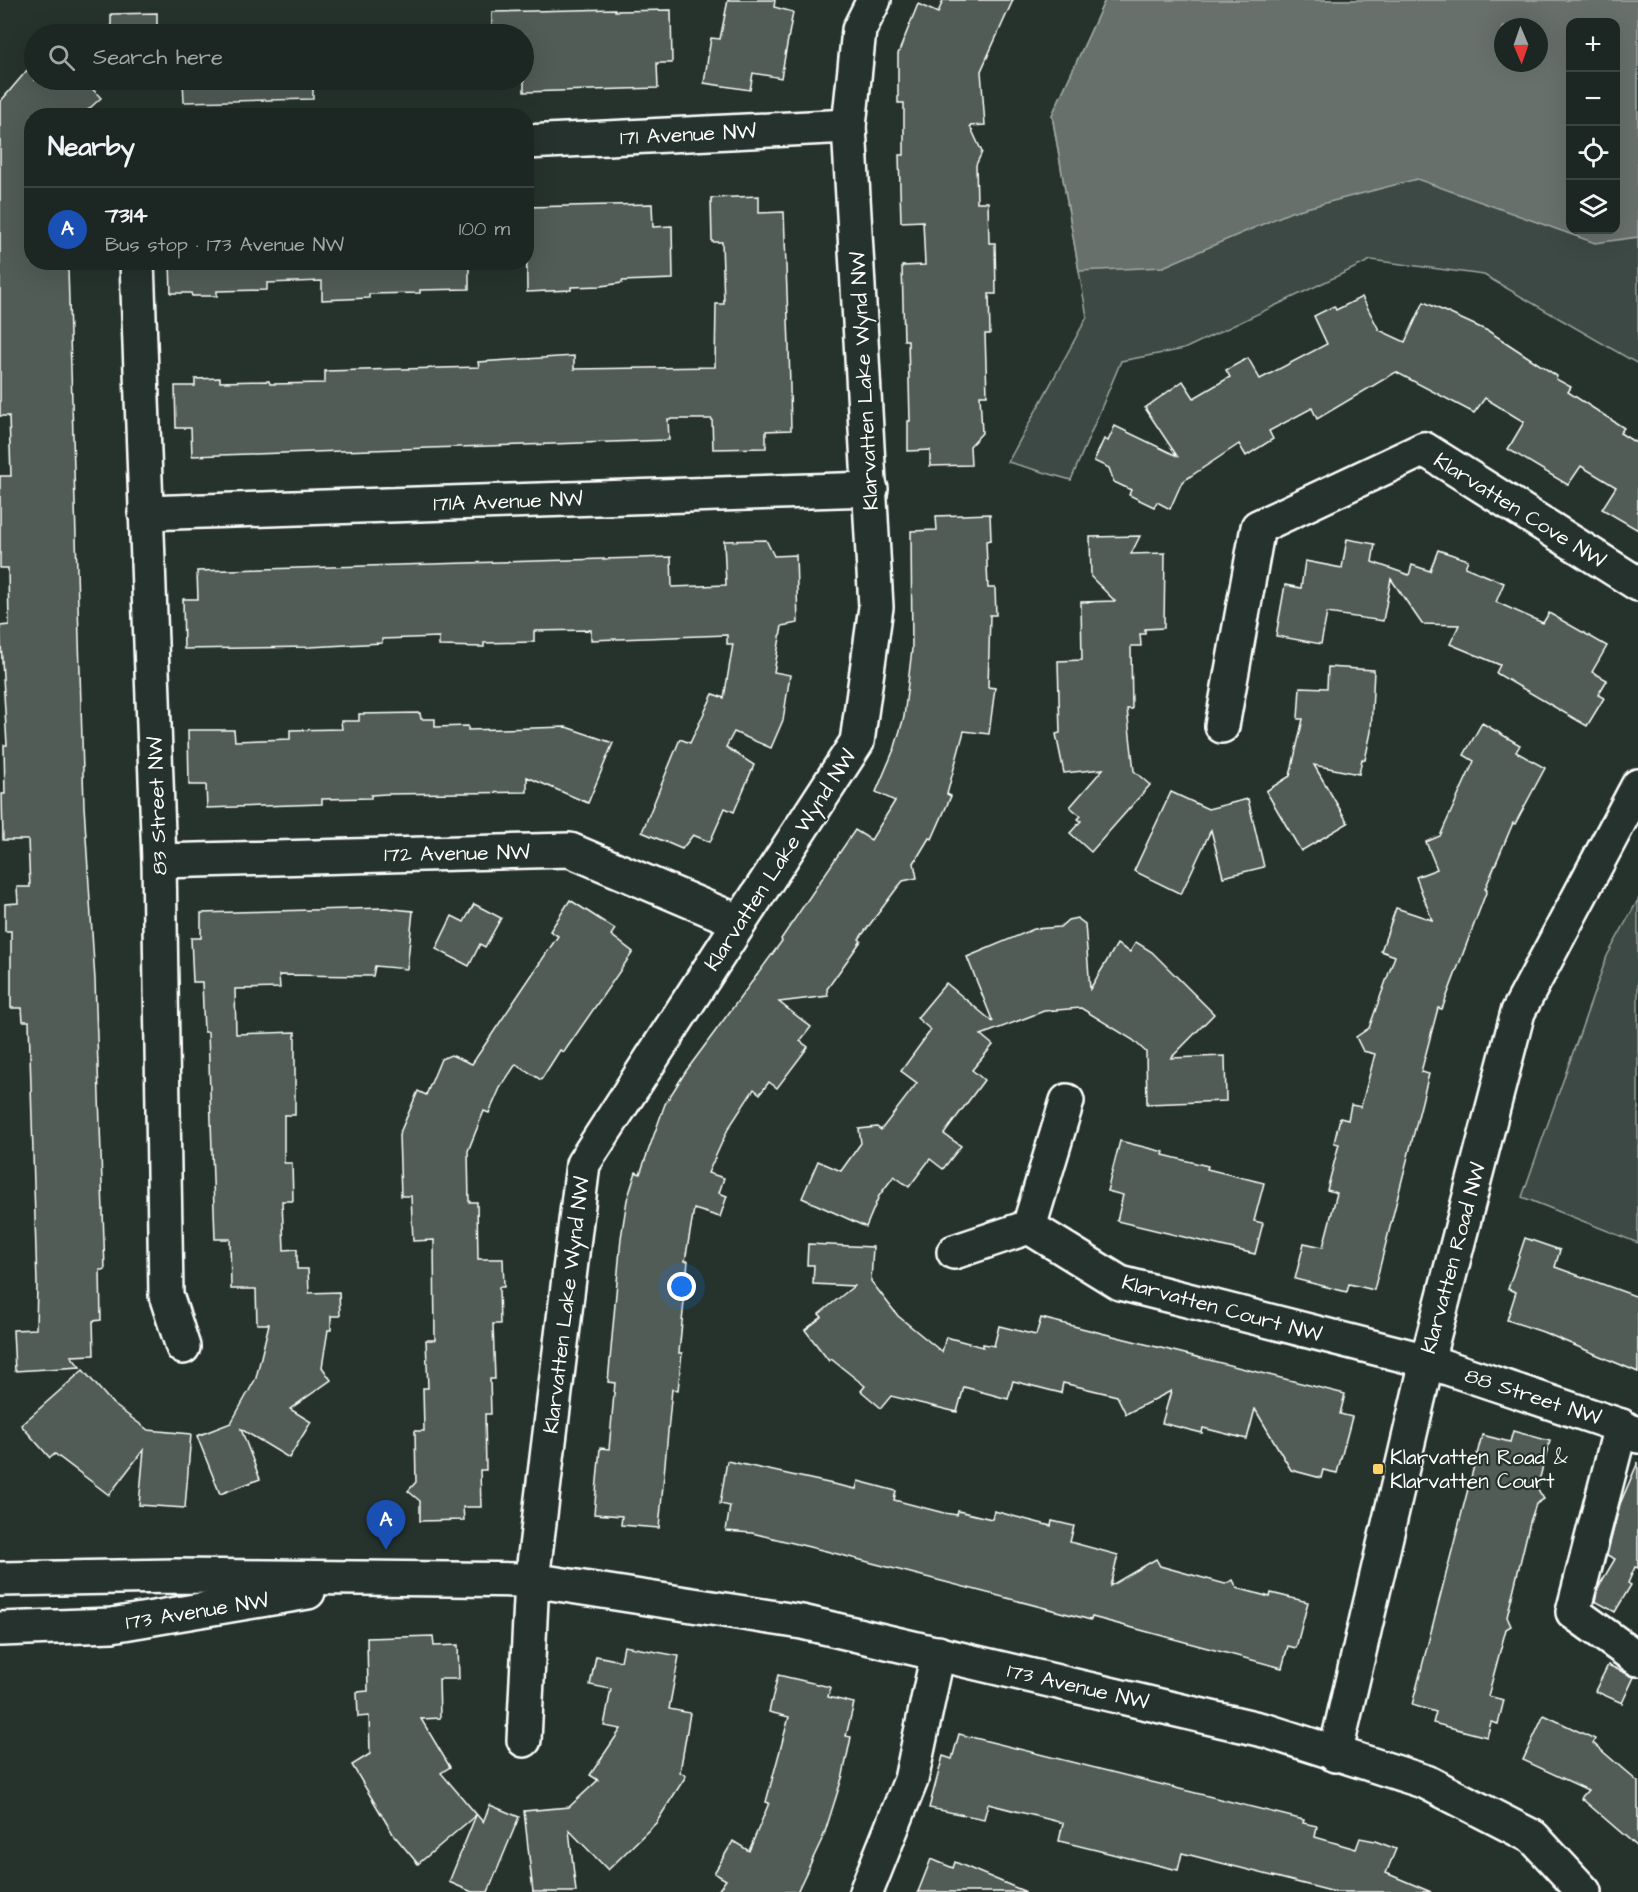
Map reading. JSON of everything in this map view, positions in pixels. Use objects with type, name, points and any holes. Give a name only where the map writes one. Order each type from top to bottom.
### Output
[{"type":"street","name":"Klarvatten Lake Wynd NW","points":[[532,1581],[583,1164],[857,742],[876,607],[849,126],[859,30],[874,0]]},
{"type":"street","name":"171 Avenue NW","points":[[534,142],[849,126]]},
{"type":"street","name":"83 Street NW","points":[[137,270],[159,861],[166,1295],[183,1347]]},
{"type":"street","name":"Klarvatten Cove NW","points":[[1222,726],[1258,527],[1424,449],[1638,584]]},
{"type":"street","name":"171A Avenue NW","points":[[145,513],[871,489]]},
{"type":"street","name":"Klarvatten Road NW","points":[[1335,1755],[1427,1361],[1518,1012],[1638,786]]},
{"type":"street","name":"172 Avenue NW","points":[[159,861],[570,850],[740,922]]},
{"type":"street","points":[[954,1252],[1029,1227],[1067,1101]]},
{"type":"street","name":"Klarvatten Court NW","points":[[1029,1227],[1120,1283],[1427,1361]]},
{"type":"street","name":"88 Street NW","points":[[1427,1361],[1630,1431]]},
{"type":"street","points":[[1630,1431],[1573,1612],[1638,1659]]},
{"type":"street","name":"173 Avenue NW","points":[[0,1579],[177,1576],[532,1581],[802,1622],[1267,1731],[1335,1755],[1426,1782],[1533,1837],[1584,1892]]},
{"type":"street","name":"173 Avenue NW","points":[[0,1629],[112,1625],[393,1578]]},
{"type":"street","points":[[524,1740],[532,1581]]},
{"type":"street","points":[[866,1892],[911,1780],[938,1653]]},
{"type":"shaded area","points":[[1105,0],[1638,0],[1638,364],[1484,275],[1371,260],[1184,349],[1121,361],[1071,480],[1008,462],[1087,317],[1052,115]]},
{"type":"shaded area","points":[[1105,0],[1638,0],[1638,237],[1595,243],[1570,234],[1620,234],[1620,18],[1566,18],[1566,233],[1417,179],[1291,212],[1163,267],[1079,271],[1052,115]]},
{"type":"shaded area","points":[[1638,900],[1638,1243],[1522,1197],[1607,956]]},
{"type":"building","points":[[728,0],[775,0],[774,7],[793,12],[781,78],[753,73],[750,90],[704,83],[711,38],[720,39]]},
{"type":"building","points":[[943,0],[1013,0],[981,71],[985,125],[970,126],[982,152],[976,165],[977,202],[988,202],[989,243],[995,243],[996,294],[989,294],[990,334],[985,334],[987,395],[980,395],[982,433],[970,446],[971,465],[930,466],[930,450],[908,451],[908,421],[910,421],[908,340],[904,340],[902,266],[925,265],[923,221],[901,222],[899,155],[904,155],[904,103],[898,103],[898,54],[918,4],[938,13]]},
{"type":"building","points":[[671,10],[672,63],[657,63],[658,88],[524,92],[524,90],[534,90],[534,24],[492,24],[492,12]]},
{"type":"building","points":[[157,13],[157,24],[111,24],[111,14]]},
{"type":"building","points":[[24,74],[24,90],[93,90],[101,98],[90,108],[24,108],[24,270],[68,270],[84,806],[95,980],[105,1270],[100,1270],[101,1320],[93,1321],[94,1355],[71,1356],[80,1367],[15,1371],[13,1330],[36,1329],[37,1284],[29,1021],[23,1021],[22,1008],[11,1008],[11,931],[5,931],[5,904],[18,903],[17,887],[30,887],[28,840],[3,840],[4,745],[7,745],[0,626],[9,625],[8,568],[0,568],[0,476],[11,476],[9,416],[0,416],[0,102]]},
{"type":"building","points":[[183,90],[313,90],[313,99],[184,102]]},
{"type":"building","points":[[759,196],[759,213],[784,212],[789,346],[791,430],[766,431],[766,448],[713,449],[712,419],[668,419],[669,440],[192,456],[191,428],[176,428],[175,386],[195,386],[195,379],[220,378],[220,382],[269,381],[270,384],[325,383],[325,371],[479,367],[478,362],[574,356],[574,369],[715,367],[716,304],[724,304],[722,242],[712,242],[711,198]]},
{"type":"building","points":[[652,204],[653,227],[672,226],[673,279],[622,281],[622,283],[601,286],[571,287],[571,290],[527,292],[527,270],[534,270],[534,207]]},
{"type":"building","points":[[170,270],[469,270],[469,289],[369,294],[369,298],[322,300],[322,281],[267,283],[267,290],[217,291],[217,296],[171,293]]},
{"type":"building","points":[[1362,297],[1379,330],[1405,342],[1424,302],[1490,332],[1557,376],[1556,379],[1571,387],[1568,392],[1624,428],[1620,433],[1638,444],[1638,530],[1602,509],[1616,487],[1581,466],[1568,485],[1508,449],[1524,422],[1485,398],[1474,413],[1396,372],[1317,419],[1312,408],[1269,431],[1273,439],[1246,456],[1239,444],[1182,482],[1170,509],[1157,502],[1154,507],[1129,495],[1131,490],[1114,482],[1109,468],[1094,461],[1104,439],[1108,441],[1115,426],[1177,456],[1145,408],[1183,381],[1194,398],[1230,377],[1226,370],[1248,358],[1260,379],[1327,344],[1314,316],[1334,306],[1336,310]]},
{"type":"building","points":[[990,514],[991,540],[986,541],[988,588],[995,588],[996,615],[990,615],[988,687],[995,688],[989,734],[964,731],[947,794],[951,796],[932,839],[929,838],[914,863],[917,878],[903,881],[897,888],[859,939],[861,941],[827,989],[828,996],[779,1002],[811,1027],[800,1041],[808,1047],[777,1088],[769,1082],[760,1094],[754,1089],[728,1129],[708,1173],[724,1178],[719,1193],[727,1196],[720,1217],[694,1209],[685,1261],[688,1261],[679,1353],[682,1353],[678,1390],[672,1389],[659,1528],[621,1525],[622,1516],[594,1514],[600,1448],[609,1449],[615,1383],[608,1382],[621,1238],[627,1200],[636,1172],[640,1174],[665,1104],[686,1071],[782,941],[781,939],[855,830],[871,840],[895,801],[876,792],[895,747],[904,717],[912,649],[911,531],[937,530],[936,516]]},
{"type":"building","points":[[1140,536],[1131,554],[1165,553],[1164,628],[1145,629],[1145,634],[1140,634],[1141,646],[1131,646],[1132,709],[1127,709],[1134,771],[1150,785],[1091,852],[1070,833],[1081,821],[1078,819],[1081,816],[1070,807],[1103,769],[1064,773],[1056,734],[1060,733],[1058,661],[1082,660],[1081,602],[1115,601],[1091,577],[1090,537]]},
{"type":"building","points":[[1347,539],[1375,544],[1372,562],[1409,575],[1412,565],[1430,571],[1438,550],[1468,560],[1465,567],[1504,583],[1496,602],[1543,623],[1549,613],[1607,646],[1592,672],[1607,680],[1598,695],[1604,698],[1587,726],[1496,673],[1500,665],[1450,644],[1459,625],[1422,624],[1391,579],[1383,621],[1327,613],[1321,644],[1276,636],[1285,585],[1301,588],[1305,561],[1342,568]]},
{"type":"building","points":[[766,540],[774,556],[796,555],[798,623],[782,626],[774,672],[790,675],[783,720],[771,748],[734,732],[726,747],[754,765],[734,812],[725,808],[710,842],[693,835],[682,849],[642,832],[680,739],[690,743],[713,694],[724,698],[733,644],[727,644],[727,635],[591,640],[591,630],[534,631],[534,642],[484,643],[484,647],[439,646],[439,637],[382,639],[382,643],[310,647],[184,649],[183,599],[198,599],[197,571],[671,557],[672,587],[726,585],[724,541]]},
{"type":"building","points":[[1328,667],[1374,670],[1371,732],[1365,760],[1362,759],[1359,774],[1314,765],[1348,823],[1301,851],[1266,791],[1290,776],[1303,719],[1298,719],[1300,687],[1327,688]]},
{"type":"building","points":[[420,713],[421,719],[435,719],[435,727],[468,726],[468,730],[566,727],[613,743],[588,803],[527,777],[527,792],[386,794],[371,795],[371,798],[322,799],[322,804],[207,808],[206,785],[189,785],[188,730],[234,730],[235,741],[290,739],[290,730],[342,729],[341,721],[359,721],[359,714]]},
{"type":"building","points":[[1482,723],[1520,745],[1516,752],[1545,768],[1515,824],[1513,823],[1485,889],[1487,890],[1442,1009],[1438,1008],[1421,1072],[1429,1074],[1374,1290],[1349,1284],[1347,1292],[1295,1279],[1304,1243],[1323,1247],[1337,1193],[1327,1190],[1339,1144],[1334,1143],[1340,1118],[1348,1120],[1351,1105],[1361,1107],[1375,1054],[1363,1051],[1356,1037],[1369,1028],[1395,956],[1381,951],[1396,908],[1432,920],[1416,877],[1437,869],[1426,842],[1440,836],[1474,761],[1464,755]]},
{"type":"building","points":[[1171,792],[1208,809],[1248,799],[1264,867],[1223,877],[1211,830],[1181,894],[1134,871]]},
{"type":"building","points":[[570,900],[615,929],[611,935],[633,952],[564,1052],[560,1050],[541,1080],[516,1064],[500,1088],[489,1113],[484,1111],[468,1151],[469,1202],[477,1202],[478,1259],[503,1259],[504,1287],[499,1287],[500,1324],[493,1324],[495,1379],[490,1379],[491,1414],[485,1414],[486,1470],[480,1470],[481,1507],[463,1507],[464,1520],[420,1521],[420,1501],[408,1491],[416,1482],[415,1431],[424,1431],[423,1388],[428,1388],[426,1340],[435,1340],[434,1240],[413,1241],[411,1196],[401,1196],[399,1135],[418,1091],[426,1095],[441,1059],[451,1055],[472,1064],[558,936],[550,931]]},
{"type":"building","points":[[474,904],[501,918],[485,947],[480,944],[469,966],[436,949],[452,916],[464,922]]},
{"type":"building","points":[[384,908],[413,911],[407,969],[375,966],[373,976],[279,975],[280,988],[235,989],[236,1034],[295,1032],[295,1115],[284,1115],[284,1163],[292,1163],[293,1201],[282,1201],[284,1250],[297,1249],[297,1269],[308,1269],[309,1293],[339,1292],[340,1316],[331,1316],[331,1330],[328,1330],[322,1367],[331,1380],[290,1409],[311,1422],[289,1458],[241,1429],[260,1479],[220,1494],[197,1436],[231,1423],[256,1378],[269,1324],[257,1324],[256,1289],[231,1289],[230,1239],[215,1239],[208,1032],[204,1032],[202,982],[193,982],[191,938],[201,938],[201,913]]},
{"type":"building","points":[[1077,918],[1085,924],[1090,989],[1117,944],[1130,952],[1136,942],[1152,952],[1214,1014],[1171,1058],[1225,1056],[1226,1101],[1147,1104],[1146,1052],[1133,1040],[1081,1008],[1044,1011],[981,1035],[993,1045],[972,1070],[984,1080],[944,1134],[961,1146],[943,1169],[930,1159],[909,1187],[894,1176],[879,1196],[866,1227],[802,1198],[818,1161],[841,1171],[861,1143],[859,1129],[877,1127],[881,1130],[917,1083],[901,1071],[931,1030],[917,1018],[946,983],[993,1022],[967,957],[1034,929],[1060,927],[1068,920]]},
{"type":"building","points":[[1120,1141],[1208,1166],[1207,1169],[1264,1183],[1254,1221],[1263,1223],[1255,1254],[1117,1221],[1123,1195],[1107,1191]]},
{"type":"building","points":[[1525,1238],[1560,1250],[1555,1267],[1638,1297],[1638,1372],[1543,1332],[1507,1320],[1516,1292],[1508,1289]]},
{"type":"building","points":[[808,1244],[873,1247],[871,1281],[898,1316],[942,1352],[946,1337],[983,1347],[983,1344],[994,1346],[999,1326],[1036,1335],[1041,1318],[1345,1394],[1340,1414],[1352,1417],[1337,1473],[1323,1470],[1321,1478],[1291,1470],[1255,1409],[1247,1439],[1203,1428],[1202,1433],[1162,1423],[1171,1391],[1126,1414],[1117,1396],[1063,1383],[1061,1393],[1013,1381],[1008,1399],[964,1387],[957,1412],[891,1396],[881,1408],[861,1391],[865,1386],[831,1359],[829,1361],[805,1330],[822,1317],[819,1314],[854,1286],[813,1284],[814,1265],[807,1265]]},
{"type":"building","points":[[83,1370],[113,1404],[148,1430],[191,1434],[185,1508],[139,1505],[144,1449],[109,1495],[55,1454],[50,1458],[21,1425]]},
{"type":"building","points":[[1513,1431],[1550,1441],[1537,1488],[1544,1499],[1536,1504],[1530,1522],[1507,1617],[1511,1626],[1506,1629],[1488,1696],[1504,1700],[1498,1724],[1491,1722],[1487,1737],[1433,1723],[1436,1712],[1412,1705],[1482,1435],[1510,1442]]},
{"type":"building","points":[[727,1461],[856,1489],[858,1481],[896,1491],[894,1500],[944,1513],[957,1515],[958,1511],[992,1519],[994,1511],[1051,1526],[1052,1521],[1074,1526],[1070,1542],[1118,1555],[1110,1586],[1156,1559],[1160,1566],[1225,1584],[1233,1580],[1237,1588],[1270,1597],[1271,1593],[1308,1602],[1296,1648],[1288,1646],[1282,1668],[1092,1617],[1091,1620],[826,1551],[752,1533],[726,1531],[730,1506],[720,1504]]},
{"type":"building","points":[[1638,1462],[1638,1568],[1635,1567],[1628,1583],[1631,1585],[1615,1612],[1595,1601],[1599,1586],[1615,1559],[1607,1555],[1620,1504]]},
{"type":"building","points":[[433,1636],[434,1646],[458,1645],[459,1679],[439,1679],[440,1718],[421,1719],[450,1767],[441,1773],[483,1822],[490,1805],[519,1817],[488,1892],[472,1892],[449,1882],[476,1815],[418,1864],[393,1834],[352,1765],[370,1754],[369,1716],[358,1717],[357,1692],[368,1691],[367,1638]]},
{"type":"building","points":[[624,1646],[679,1656],[669,1709],[690,1713],[680,1772],[686,1776],[656,1823],[608,1870],[569,1830],[576,1892],[533,1892],[524,1811],[569,1807],[598,1780],[590,1775],[621,1729],[604,1726],[611,1689],[590,1685],[596,1656],[621,1661]]},
{"type":"building","points":[[1608,1665],[1634,1677],[1622,1703],[1595,1691]]},
{"type":"building","points":[[778,1675],[830,1687],[828,1697],[854,1703],[846,1736],[851,1737],[843,1775],[824,1835],[797,1892],[717,1892],[726,1880],[714,1873],[733,1841],[749,1851],[769,1803],[766,1802],[789,1717],[769,1712]]},
{"type":"building","points":[[1544,1715],[1595,1739],[1593,1743],[1638,1782],[1638,1847],[1581,1798],[1588,1790],[1523,1760]]},
{"type":"building","points":[[959,1734],[1304,1820],[1303,1823],[1317,1826],[1315,1837],[1356,1849],[1360,1838],[1375,1841],[1396,1849],[1386,1873],[1431,1892],[1335,1892],[1182,1853],[1178,1870],[1059,1841],[1063,1823],[988,1804],[984,1819],[929,1808],[943,1756],[952,1759]]},
{"type":"building","points":[[931,1859],[953,1868],[955,1862],[1026,1892],[918,1892]]},
{"type":"place","name":"Klarvatten Road & Klarvatten Court","points":[[1378,1469]]},
{"type":"place","name":"7314","points":[[386,1550]]}]
